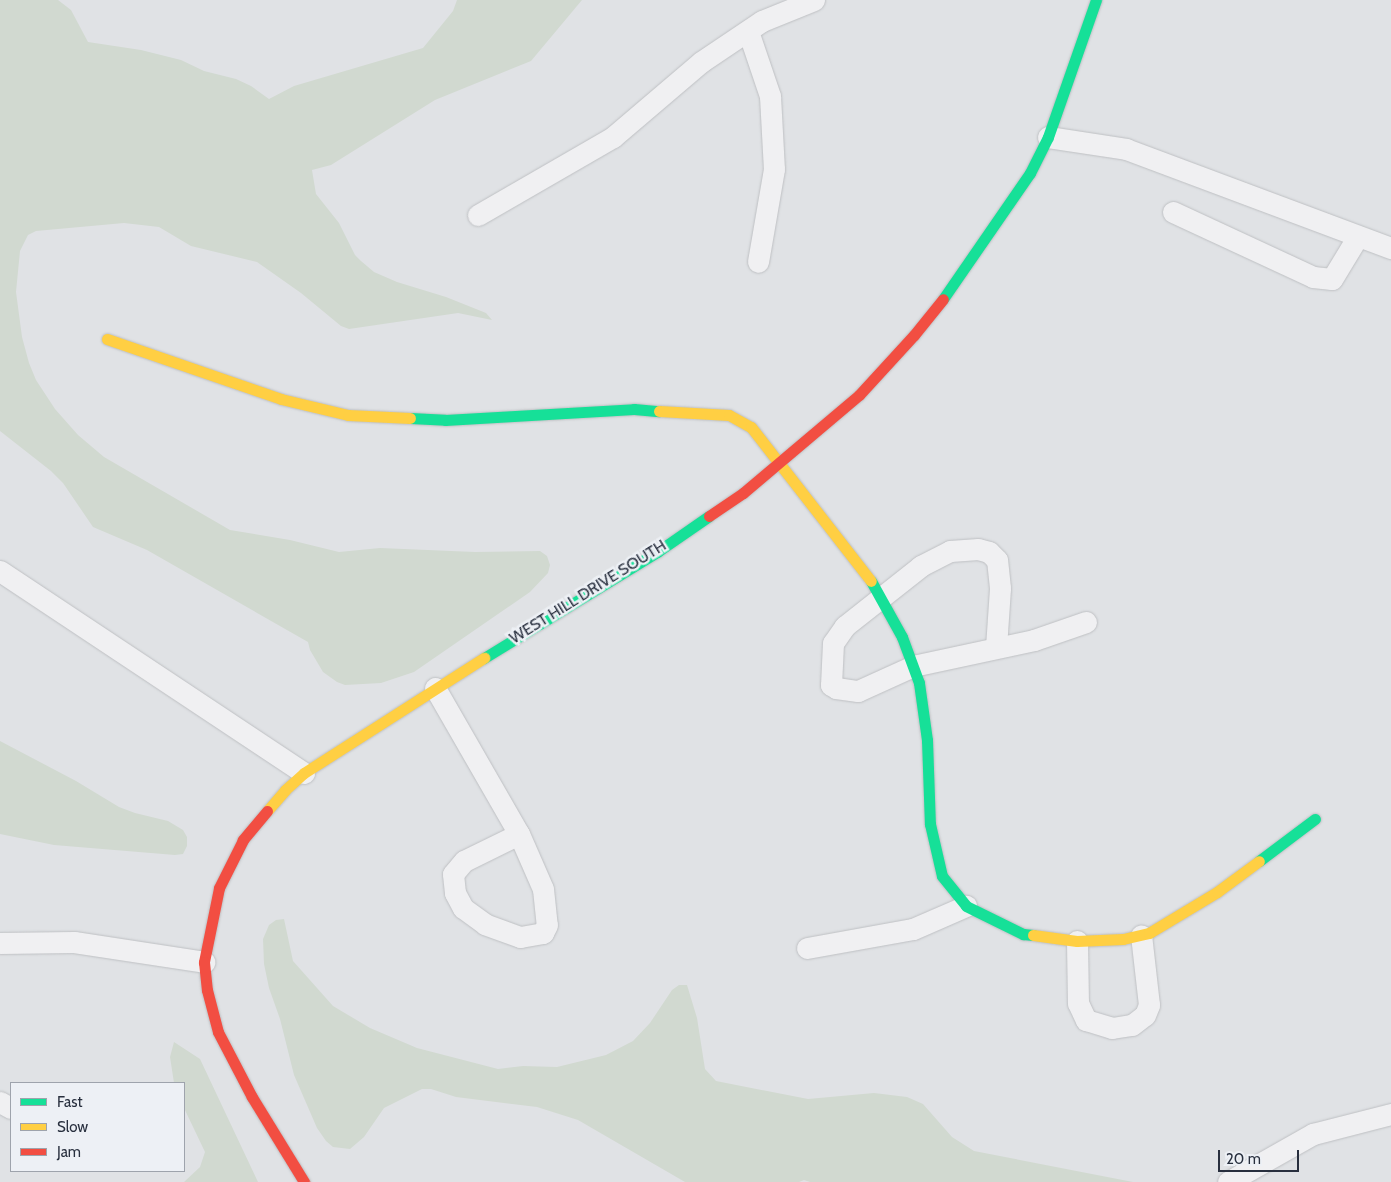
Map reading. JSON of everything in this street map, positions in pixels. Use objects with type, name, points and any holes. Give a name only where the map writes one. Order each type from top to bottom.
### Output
[{"type":"street","points":[[478,215],[613,138],[701,62],[762,21],[814,0]]},
{"type":"street","name":"WEST HILL DRIVE SOUTH","points":[[304,1182],[252,1097],[218,1032],[207,990],[204,962],[219,888],[243,840],[285,790],[304,773],[435,688],[656,552],[743,493],[780,464],[859,395],[914,335],[986,239],[1030,173],[1048,137],[1096,0]]},
{"type":"street","points":[[748,31],[770,96],[774,170],[758,262]]},
{"type":"street","points":[[1048,137],[1126,150],[1391,248]]},
{"type":"street","points":[[1173,212],[1313,277],[1332,279],[1358,236]]},
{"type":"street","points":[[107,339],[281,399],[348,415],[445,420],[634,408],[729,415],[751,427],[874,585],[902,637],[919,683],[927,740],[930,824],[942,876],[966,906],[1023,934],[1077,941],[1123,939],[1149,933],[1217,892],[1315,820]]},
{"type":"street","points":[[996,648],[1000,588],[998,560],[989,552],[978,549],[950,550],[921,566],[845,626],[833,643],[831,685],[836,688],[858,691],[913,666],[1034,640],[1086,622]]},
{"type":"street","points":[[0,571],[304,773]]},
{"type":"street","points":[[435,688],[519,834],[543,889],[547,925],[543,933],[520,937],[485,924],[463,908],[454,893],[453,874],[464,861],[519,834]]},
{"type":"street","points":[[807,948],[913,929],[966,906]]},
{"type":"street","points":[[1077,941],[1078,1003],[1086,1020],[1112,1028],[1132,1025],[1144,1015],[1149,1005],[1141,935]]},
{"type":"street","points":[[0,943],[74,942],[204,962]]},
{"type":"street","points":[[1228,1182],[1313,1134],[1391,1114]]},
{"type":"shaded area","points":[[0,0],[58,0],[71,10],[88,42],[141,50],[181,60],[204,71],[236,79],[251,86],[269,99],[294,86],[423,48],[453,11],[457,0],[582,0],[531,61],[435,100],[331,165],[312,170],[316,194],[339,223],[355,255],[374,272],[486,313],[492,320],[458,313],[349,329],[341,326],[301,293],[257,262],[191,246],[159,227],[124,223],[36,231],[28,235],[20,251],[16,292],[22,337],[36,380],[55,409],[78,435],[104,457],[230,530],[290,540],[339,552],[380,548],[475,552],[540,551],[547,556],[550,565],[548,573],[530,592],[414,672],[381,683],[345,685],[323,672],[310,650],[308,642],[147,550],[93,527],[63,483],[51,471],[0,431]]},
{"type":"shaded area","points":[[0,741],[76,781],[119,807],[168,821],[183,830],[187,837],[187,846],[183,854],[175,855],[54,845],[0,834]]},
{"type":"shaded area","points":[[284,919],[293,961],[333,1006],[370,1028],[417,1048],[498,1069],[523,1066],[557,1067],[606,1055],[633,1041],[650,1023],[672,990],[679,985],[687,985],[697,1018],[705,1069],[716,1081],[808,1099],[874,1093],[907,1097],[923,1104],[952,1137],[974,1151],[1133,1182],[810,1182],[804,1180],[799,1182],[685,1182],[578,1120],[537,1107],[456,1097],[431,1089],[422,1089],[384,1108],[364,1137],[350,1149],[333,1147],[317,1128],[294,1075],[280,1019],[269,988],[264,964],[263,939],[269,925],[276,920]]},
{"type":"shaded area","points":[[174,1042],[200,1059],[258,1182],[184,1182],[200,1167],[205,1152],[185,1110],[185,1082],[174,1082],[170,1057]]},
{"type":"traffic: fast","points":[[943,299],[1030,173],[1048,137],[1096,0]]},
{"type":"traffic: fast","points":[[410,418],[445,420],[634,409],[659,411]]},
{"type":"traffic: fast","points":[[484,658],[657,552],[709,516]]},
{"type":"traffic: fast","points":[[871,581],[902,637],[919,683],[927,740],[930,824],[942,876],[966,906],[1023,934],[1033,935]]},
{"type":"traffic: fast","points":[[1259,861],[1315,819]]},
{"type":"traffic: slow","points":[[107,339],[281,399],[348,415],[410,418]]},
{"type":"traffic: slow","points":[[659,411],[729,415],[751,427],[871,581]]},
{"type":"traffic: slow","points":[[267,811],[285,790],[304,773],[484,658]]},
{"type":"traffic: slow","points":[[1033,935],[1077,941],[1123,939],[1149,933],[1217,892],[1259,861]]},
{"type":"traffic: jam","points":[[709,516],[743,493],[859,395],[914,335],[943,299]]},
{"type":"traffic: jam","points":[[267,811],[243,840],[219,888],[204,962],[207,990],[218,1032],[252,1097],[304,1182]]}]
